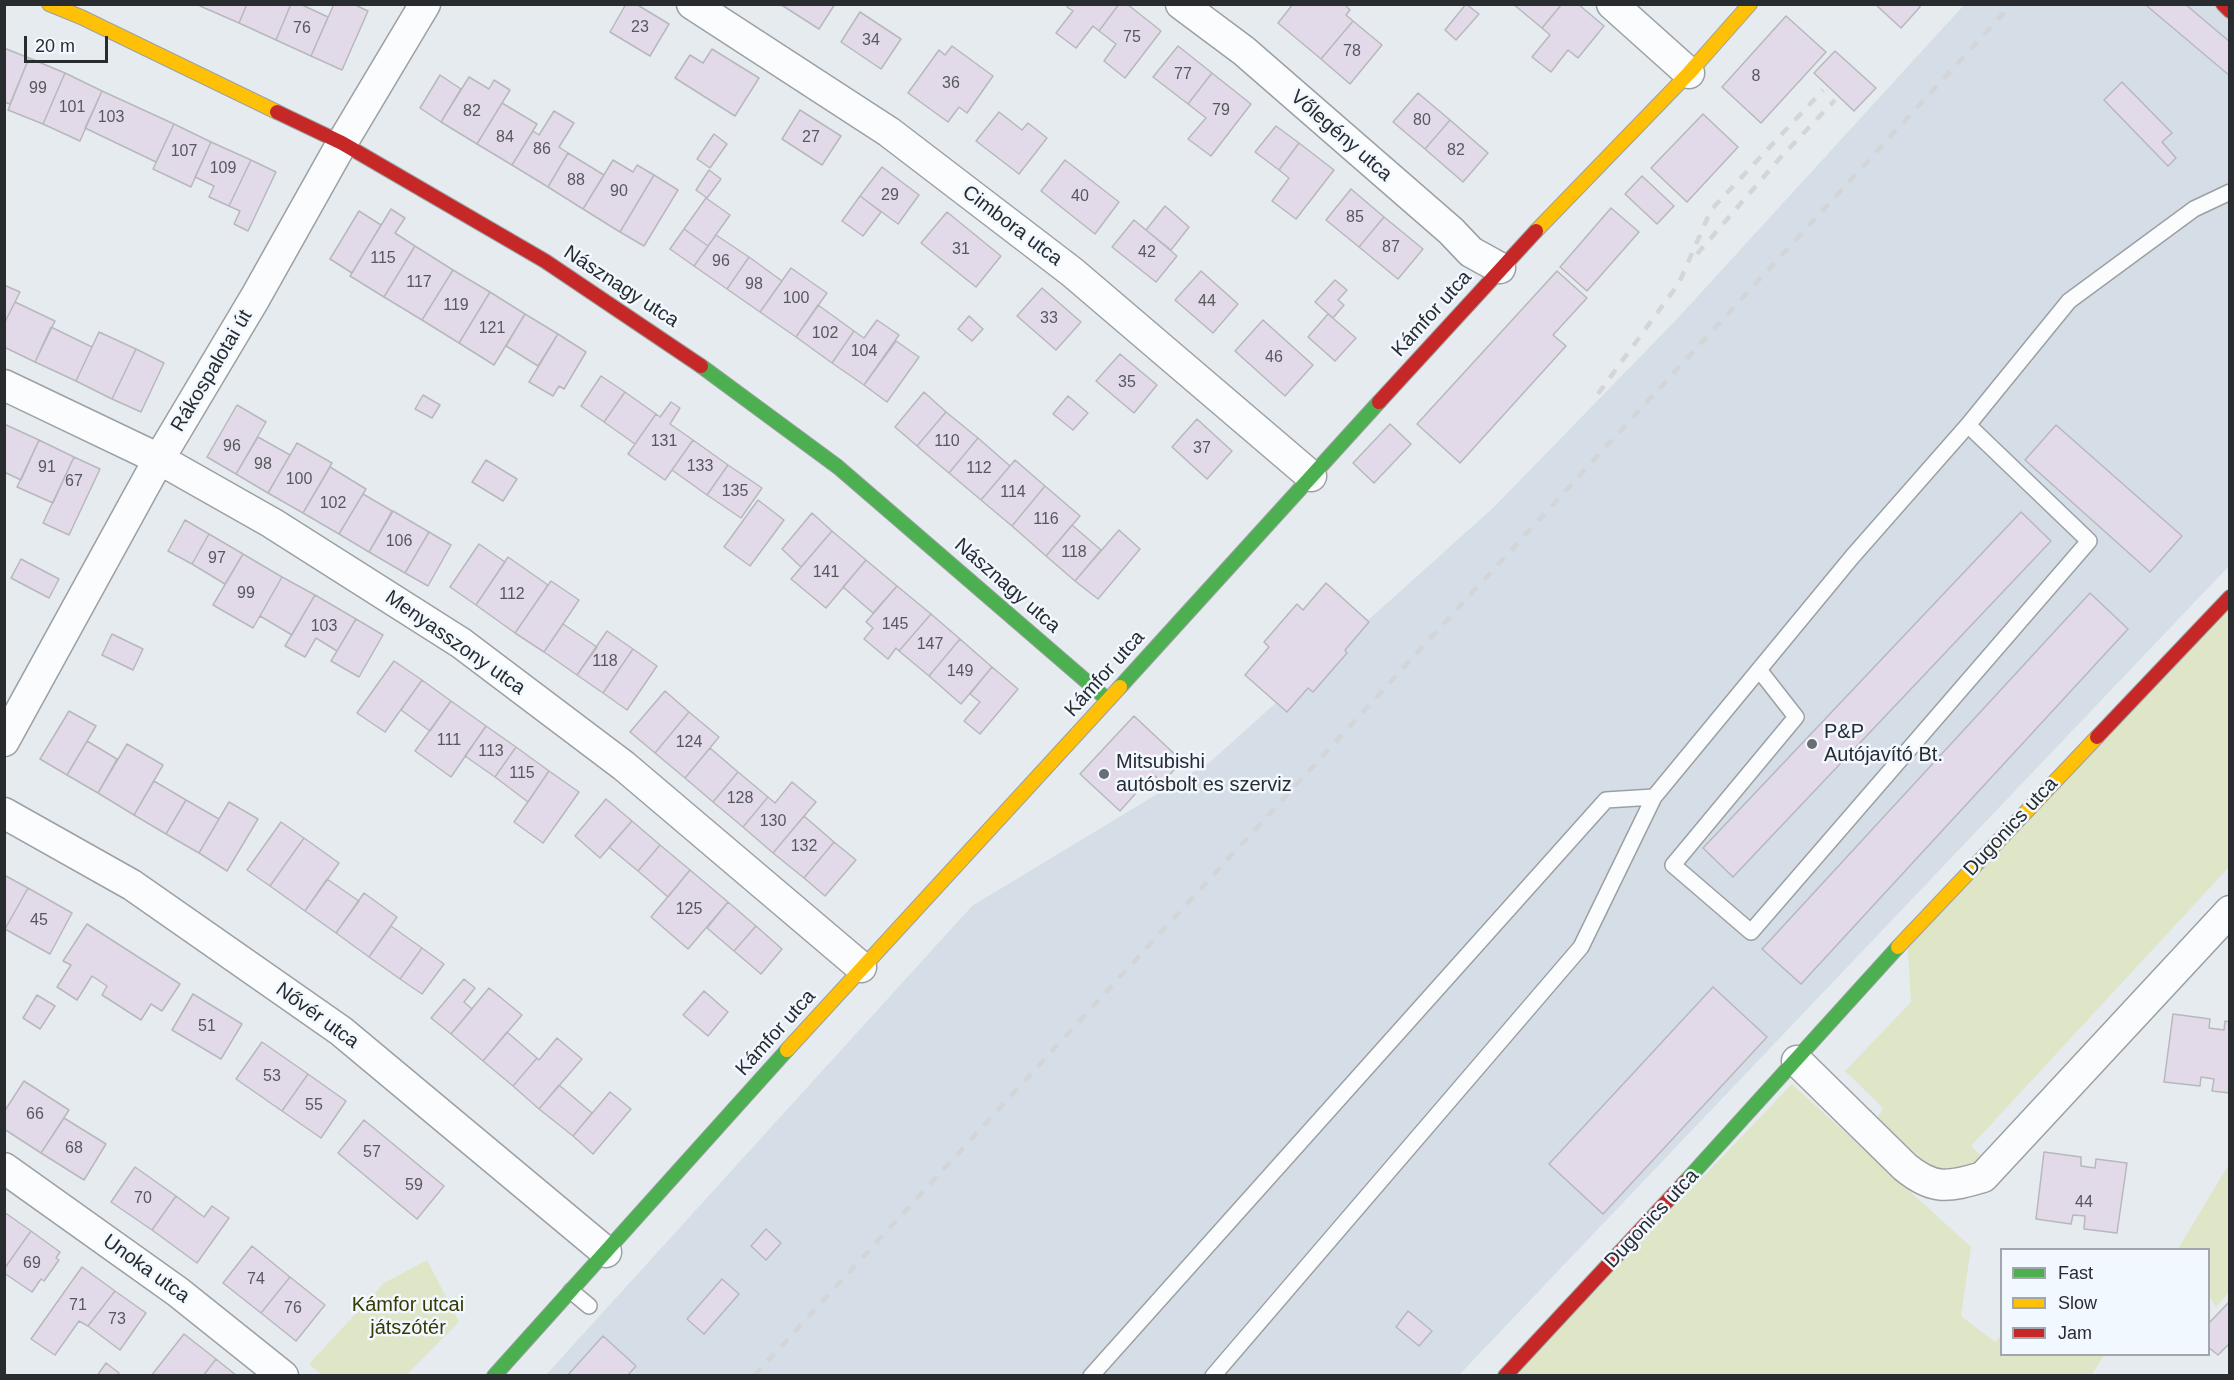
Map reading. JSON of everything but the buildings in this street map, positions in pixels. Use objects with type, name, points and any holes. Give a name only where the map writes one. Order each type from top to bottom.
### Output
[{"type":"street","name":"Násznagy utca","points":[[49,4],[81,17],[342,144],[545,261],[677,348],[838,467],[1108,700]]},
{"type":"street","name":"Rákospalotai út","points":[[4,741],[159,459],[425,4]]},
{"type":"street","name":"Cimbora utca","points":[[692,4],[898,139],[1072,272],[1311,476]]},
{"type":"street","name":"Vőlegény utca","points":[[1181,4],[1245,51],[1451,231],[1471,252],[1500,268]]},
{"type":"street","points":[[1612,4],[1689,73]]},
{"type":"street","name":"Kámfor utca","points":[[494,1376],[861,967],[1108,700],[1500,268],[1689,73],[1750,4]]},
{"type":"street","points":[[2223,4],[2229,11]]},
{"type":"street","name":"Menyasszony utca","points":[[4,385],[159,459],[272,523],[461,643],[624,766],[861,967]]},
{"type":"street","name":"Dugonics utca","points":[[1505,1376],[1615,1260],[1907,937],[2229,597]]},
{"type":"street","name":"Nővér utca","points":[[4,813],[132,885],[341,1031],[606,1252]]},
{"type":"street","points":[[1797,1061],[1922,1181],[1952,1186],[1983,1177],[2229,911]]},
{"type":"street","name":"Unoka utca","points":[[4,1168],[178,1292],[283,1376]]},
{"type":"lane","points":[[1214,1376],[1581,946],[1654,797],[1852,557],[1968,425],[2069,301],[2194,209],[2229,192]]},
{"type":"lane","points":[[1760,671],[1796,717],[1673,865],[1751,932],[2089,541],[1968,425]]},
{"type":"lane","points":[[1091,1376],[1606,800],[1654,797]]},
{"type":"lane","points":[[571,1291],[589,1306]]},
{"type":"shaded area","points":[[1964,5],[2229,5],[2229,566],[1459,1375],[545,1376],[972,906],[1210,762],[1493,508],[1676,320]]},
{"type":"green space","points":[[2229,597],[2229,867],[1971,1146],[1985,1159],[1960,1171],[1933,1169],[1877,1119],[1883,1108],[1845,1071],[1911,1002],[1907,937]]},
{"type":"green space","points":[[1792,1084],[1971,1247],[1961,1316],[1995,1342],[2000,1336],[2000,1356],[2103,1356],[2091,1376],[1512,1376]]},
{"type":"green space","points":[[2229,1164],[2229,1292],[2216,1307],[2210,1298],[2210,1248],[2179,1248]]},
{"type":"green space","name":"Kámfor utcai játszótér","points":[[427,1260],[459,1322],[406,1375],[322,1375],[309,1364],[384,1283]]},
{"type":"railway","points":[[754,1376],[2012,4]]},
{"type":"railway","points":[[1598,394],[1679,283],[1711,210],[1823,90]]},
{"type":"railway","points":[[1697,254],[1780,158],[1835,100]]},
{"type":"traffic: fast","points":[[701,366],[838,467],[1108,700]]},
{"type":"traffic: fast","points":[[1120,687],[1379,402]]},
{"type":"traffic: fast","points":[[1685,1182],[1898,947]]},
{"type":"traffic: fast","points":[[494,1376],[787,1050]]},
{"type":"traffic: slow","points":[[49,4],[81,17],[277,112]]},
{"type":"traffic: slow","points":[[1536,231],[1689,73],[1750,4]]},
{"type":"traffic: slow","points":[[787,1050],[1120,687]]},
{"type":"traffic: slow","points":[[1898,947],[2097,737]]},
{"type":"traffic: jam","points":[[2223,4],[2230,11]]},
{"type":"traffic: jam","points":[[277,112],[342,143],[545,261],[701,366]]},
{"type":"traffic: jam","points":[[1379,402],[1536,231]]},
{"type":"traffic: jam","points":[[2097,737],[2230,597]]},
{"type":"traffic: jam","points":[[1505,1376],[1685,1182]]},
{"type":"place","name":"P&P Autójavító Bt.","points":[[1812,744]]},
{"type":"place","name":"Mitsubishi autósbolt es szerviz","points":[[1104,774]]}]
